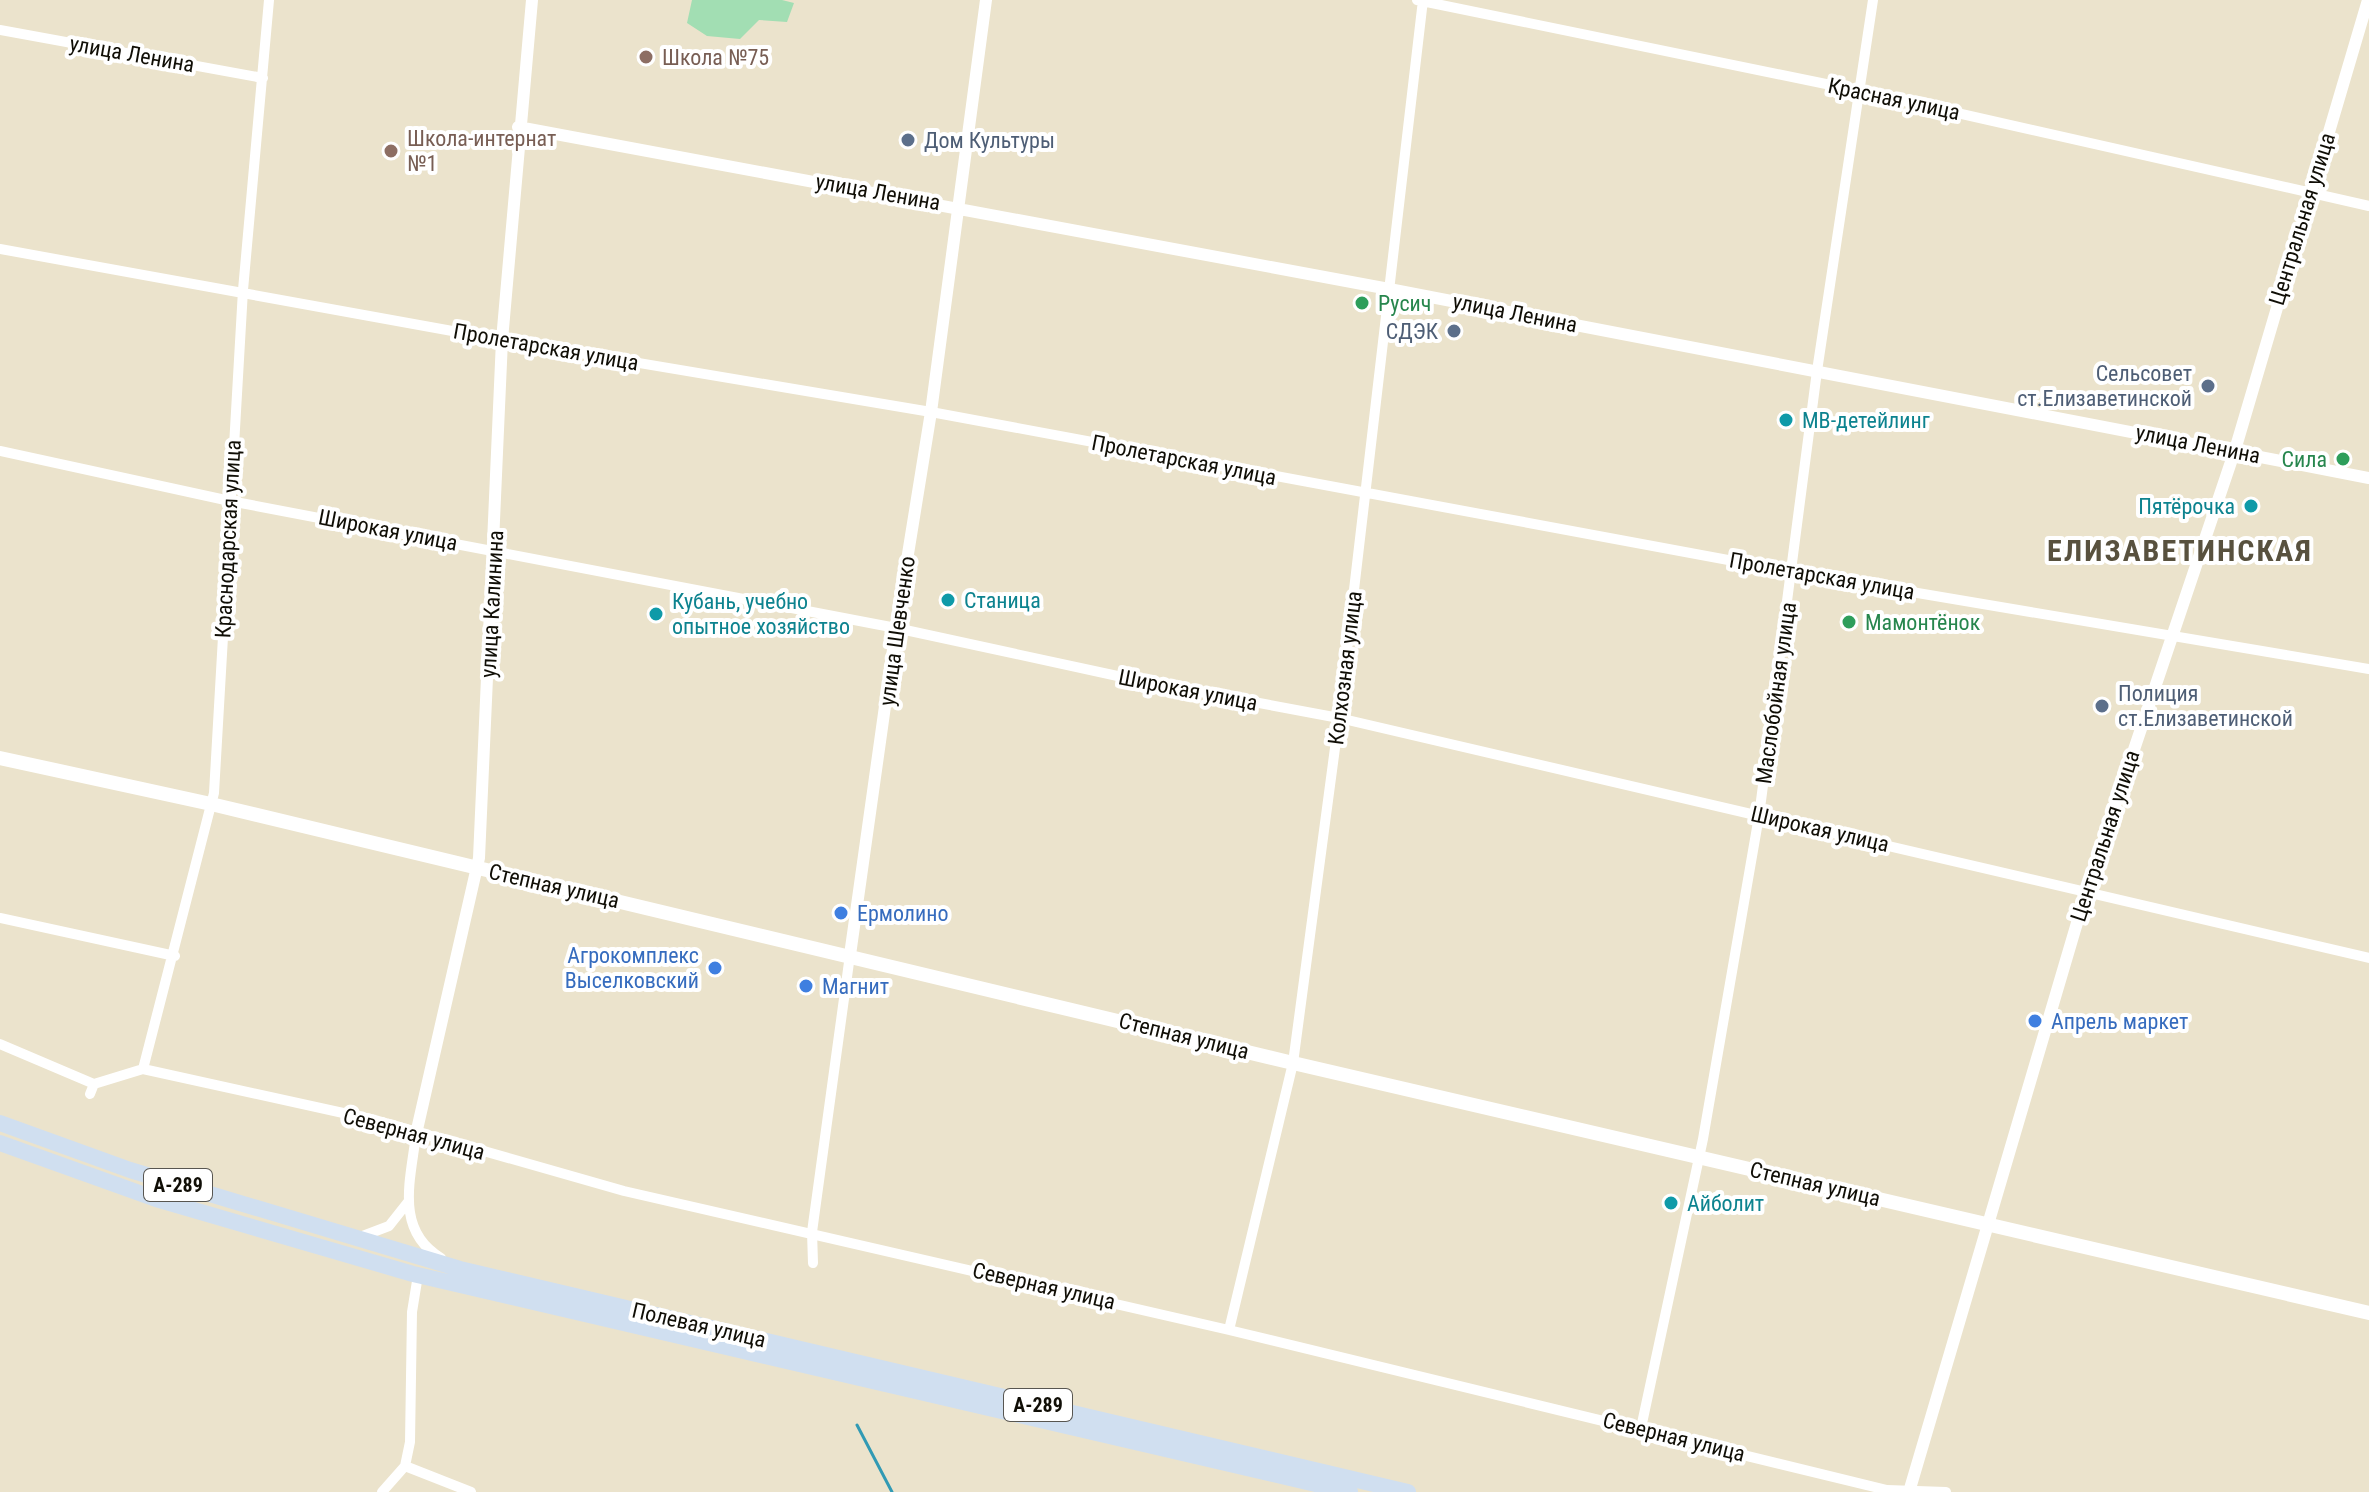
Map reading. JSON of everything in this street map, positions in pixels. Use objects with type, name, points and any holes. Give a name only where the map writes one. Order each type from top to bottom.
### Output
[{"type":"highway","name":"Полевая улица","points":[[0,1122],[338,1235],[460,1269],[1408,1492]]},
{"type":"highway","name":"Полевая улица","points":[[0,1143],[156,1199],[418,1275],[1350,1492]]},
{"type":"main road","name":"Степная улица","points":[[0,758],[211,804],[1293,1063],[2369,1313]]},
{"type":"street","name":"Краснодарская улица","points":[[143,1069],[175,956],[211,804],[243,290],[269,0]]},
{"type":"street","name":"улица Калинина","points":[[408,1202],[416,1134],[478,868],[495,550],[502,340],[518,127],[532,0]]},
{"type":"street","name":"улица Шевченко","points":[[813,1263],[812,1232],[896,628],[931,412],[986,0]]},
{"type":"street","name":"Красная улица","points":[[1421,0],[1860,91],[2369,206]]},
{"type":"street","name":"Колхозная улица","points":[[1229,1330],[1293,1063],[1366,494],[1421,0]]},
{"type":"street","name":"Маслобойная улица","points":[[1641,1428],[1698,1157],[1759,816],[1817,371],[1873,0]]},
{"type":"street","name":"Центральная улица","points":[[1909,1491],[2087,889],[2170,635],[2235,450],[2368,0]]},
{"type":"street","name":"улица Ленина","points":[[0,30],[263,78]]},
{"type":"street","name":"улица Ленина","points":[[518,127],[1389,289],[2369,478]]},
{"type":"street","name":"Пролетарская улица","points":[[0,249],[243,290],[502,340],[931,412],[1793,572],[2369,669]]},
{"type":"street","name":"Широкая улица","points":[[0,451],[230,501],[896,628],[1136,680],[1339,718],[2087,889],[2369,958]]},
{"type":"street","points":[[0,918],[175,956]]},
{"type":"street","points":[[0,1044],[92,1089],[143,1069]]},
{"type":"street","name":"Северная улица","points":[[143,1069],[375,1120],[624,1191],[1229,1330],[1887,1490],[1946,1492]]},
{"type":"street","name":"А-289","points":[[338,1235],[362,1237],[377,1233],[389,1226],[408,1202]]},
{"type":"street","name":"А-289","points":[[408,1202],[415,1236],[430,1252],[460,1269]]},
{"type":"street","points":[[382,1492],[405,1466],[410,1442],[412,1312],[418,1275]]},
{"type":"street","points":[[405,1466],[471,1492]]},
{"type":"green space","points":[[692,0],[782,0],[794,3],[787,22],[759,20],[740,39],[707,36],[687,23]]},
{"type":"waterway","points":[[857,1425],[892,1492]]},
{"type":"place","name":"Школа №75","points":[[646,57]]},
{"type":"place","name":"Дом Культуры","points":[[908,140]]},
{"type":"place","name":"Школа-интернат №1","points":[[391,151]]},
{"type":"place","name":"Русич","points":[[1362,303]]},
{"type":"place","name":"СДЭК","points":[[1454,331]]},
{"type":"place","name":"Сельсовет ст.Елизаветинской","points":[[2208,386]]},
{"type":"place","name":"MB-детейлинг","points":[[1786,420]]},
{"type":"place","name":"Сила","points":[[2343,459]]},
{"type":"place","name":"Пятёрочка","points":[[2251,506]]},
{"type":"place","name":"Станица","points":[[948,600]]},
{"type":"place","name":"Кубань, учебно опытное хозяйство","points":[[656,614]]},
{"type":"place","name":"Мамонтёнок","points":[[1849,622]]},
{"type":"place","name":"Полиция ст.Елизаветинской","points":[[2102,706]]},
{"type":"place","name":"Ермолино","points":[[841,913]]},
{"type":"place","name":"Агрокомплекс Выселковский","points":[[715,968]]},
{"type":"place","name":"Магнит","points":[[806,986]]},
{"type":"place","name":"Апрель маркет","points":[[2035,1021]]},
{"type":"place","name":"Айболит","points":[[1671,1203]]},
{"type":"district","name":"ЕЛИЗАВЕТИНСКАЯ","points":[[2180,550]]}]
